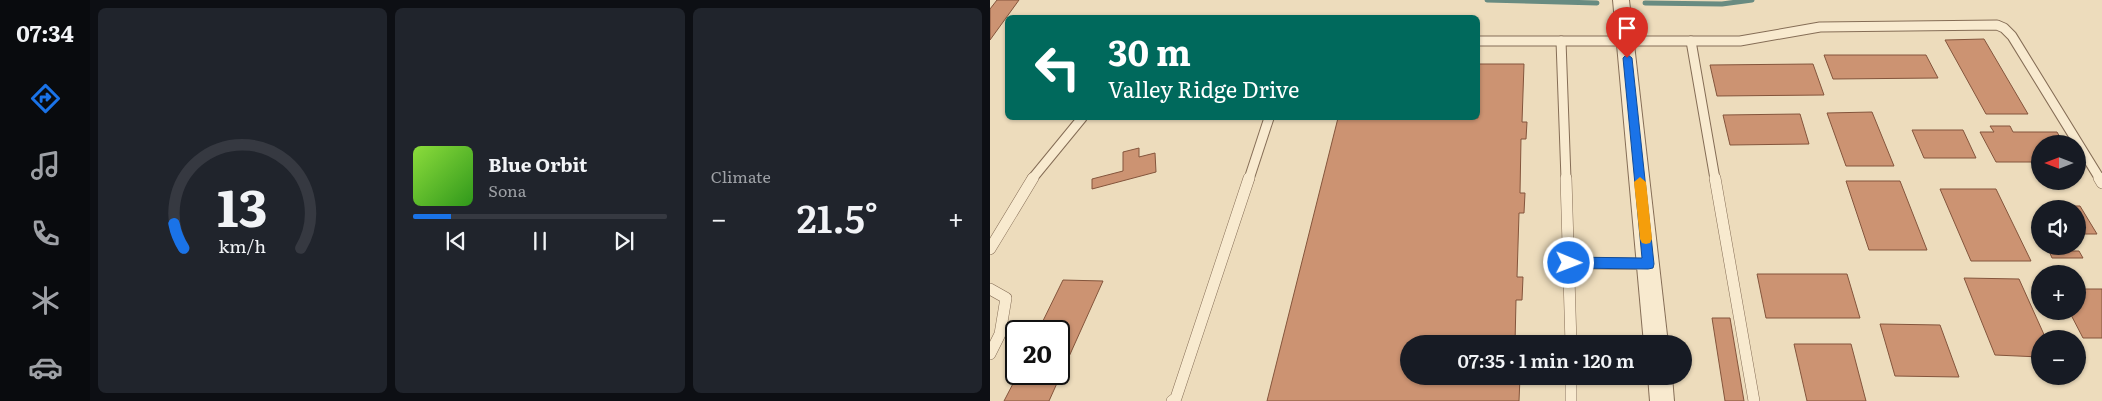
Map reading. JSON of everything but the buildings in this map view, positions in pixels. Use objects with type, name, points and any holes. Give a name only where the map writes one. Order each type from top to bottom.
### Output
[{"type":"street","points":[[1621,0],[1655,335]]},
{"type":"street","points":[[1661,385],[1662,401]]},
{"type":"lane","points":[[1480,41],[1740,41],[1820,27],[1997,25],[2004,28],[2012,36],[2102,183]]},
{"type":"lane","points":[[1561,41],[1570,335]]},
{"type":"lane","points":[[1691,41],[1754,401]]},
{"type":"lane","points":[[990,249],[1038,170],[1080,120]]},
{"type":"lane","points":[[1175,400],[1269,120]]},
{"type":"lane","points":[[1569,263],[1648,264]]},
{"type":"lane","points":[[990,289],[1006,298],[1000,334],[990,354]]},
{"type":"lane","points":[[1571,385],[1572,401]]},
{"type":"waterway","points":[[1487,0],[1597,3]]},
{"type":"waterway","points":[[1645,3],[1722,4],[1752,0]]},
{"type":"slow traffic","points":[[1640,182],[1646,239]]},
{"type":"route","points":[[1569,263],[1648,264],[1627,58]]}]
